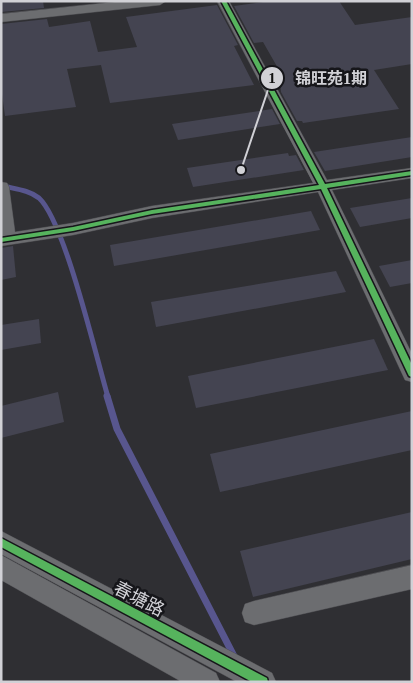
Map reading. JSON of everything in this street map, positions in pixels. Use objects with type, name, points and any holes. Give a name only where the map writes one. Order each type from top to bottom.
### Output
[{"type":"street","points":[[1,18],[160,1]]},
{"type":"street","points":[[223,1],[323,187],[412,374]]},
{"type":"street","points":[[2,192],[5,239],[72,229],[152,212],[412,173]]},
{"type":"street","name":"春塘路","points":[[1,542],[264,682]]},
{"type":"street","points":[[1,567],[201,678]]},
{"type":"street","points":[[254,613],[412,577]]},
{"type":"building","points":[[1,1],[43,1],[44,8],[1,12]]},
{"type":"building","points":[[270,1],[339,1],[355,25],[412,17],[412,64],[374,70],[399,109],[303,123],[302,121],[297,121],[281,92],[279,70],[263,42],[254,43],[234,6]]},
{"type":"building","points":[[217,5],[238,45],[234,46],[254,85],[110,103],[101,65],[67,69],[76,107],[5,116],[1,87],[1,24],[47,19],[49,27],[90,21],[98,52],[137,47],[126,17]]},
{"type":"building","points":[[272,109],[280,124],[178,140],[172,124]]},
{"type":"building","points":[[412,137],[412,157],[325,171],[314,152]]},
{"type":"building","points":[[288,153],[289,156],[296,155],[304,170],[193,187],[187,168]]},
{"type":"building","points":[[412,198],[412,218],[360,227],[350,208]]},
{"type":"building","points":[[311,211],[320,230],[114,266],[110,245]]},
{"type":"building","points":[[13,246],[16,277],[1,280],[1,248]]},
{"type":"building","points":[[412,260],[412,283],[390,287],[379,266]]},
{"type":"building","points":[[336,271],[346,292],[156,327],[151,302]]},
{"type":"building","points":[[39,319],[41,343],[1,350],[1,325]]},
{"type":"building","points":[[374,339],[388,370],[196,408],[188,376]]},
{"type":"building","points":[[58,392],[64,422],[1,438],[1,406]]},
{"type":"building","points":[[412,411],[412,450],[220,492],[210,454]]},
{"type":"building","points":[[412,512],[412,559],[253,597],[240,551]]},
{"type":"waterway","points":[[3,186],[35,195],[49,212],[59,234],[79,292],[108,397]]},
{"type":"waterway","points":[[107,396],[117,429],[235,658]]},
{"type":"cycle path","points":[[223,1],[323,187],[412,374]]},
{"type":"cycle path","points":[[1,240],[73,229],[152,212],[412,173]]},
{"type":"cycle path","points":[[1,542],[263,682]]},
{"type":"place","name":"锦旺苑1期","points":[[241,170]]}]
